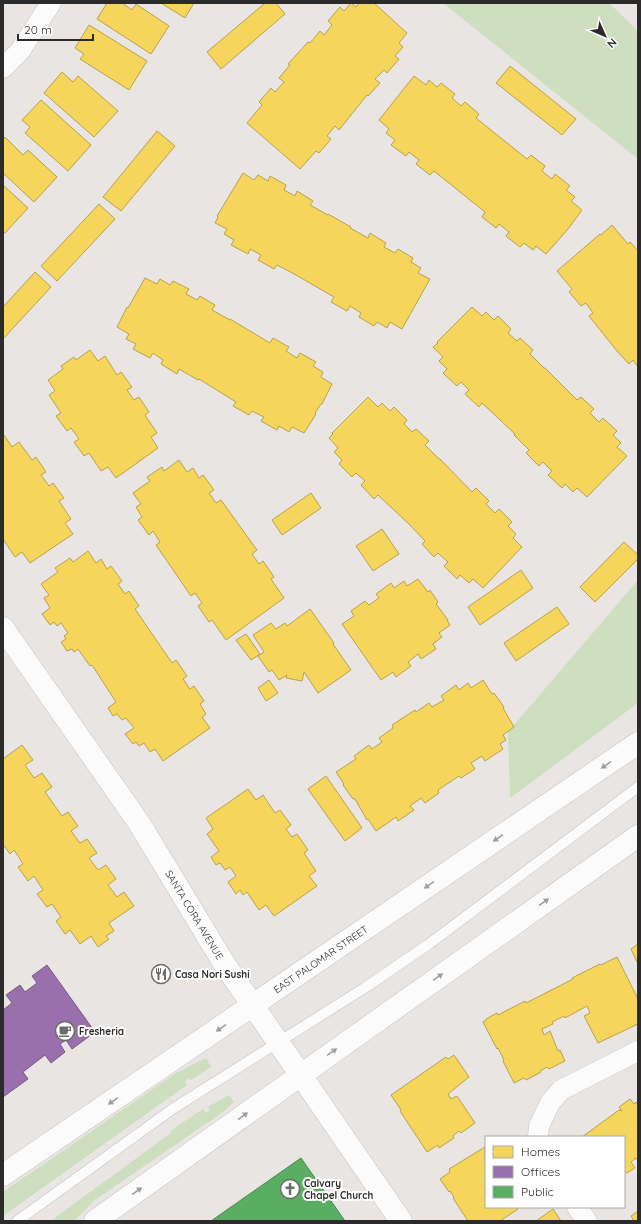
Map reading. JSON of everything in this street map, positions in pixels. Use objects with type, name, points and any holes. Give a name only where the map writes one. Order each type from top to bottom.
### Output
[{"type":"main road","name":"SANTA CORA AVENUE","points":[[3,628],[139,823],[226,965],[401,1221]]},
{"type":"main road","name":"EAST PALOMAR STREET","points":[[3,1175],[638,743]]},
{"type":"main road","points":[[95,1221],[638,836]]},
{"type":"street","points":[[3,68],[20,51],[51,3]]},
{"type":"street","points":[[538,1136],[539,1126],[550,1103],[561,1090],[638,1051]]},
{"type":"street","points":[[578,1208],[587,1221]]},
{"type":"lane","points":[[18,1221],[174,1108],[366,987],[429,944],[638,788]]},
{"type":"green space","points":[[443,3],[609,3],[638,31],[638,159]]},
{"type":"green space","points":[[638,580],[638,703],[510,798],[508,732]]},
{"type":"green space","points":[[206,1058],[211,1067],[191,1080],[189,1078],[185,1081],[187,1085],[3,1216],[3,1192],[176,1073]]},
{"type":"green space","points":[[229,1095],[234,1102],[223,1112],[95,1200],[74,1221],[53,1221],[56,1217],[171,1133],[170,1131],[203,1109],[206,1113],[210,1110],[208,1107]]},
{"type":"building: Homes","points":[[107,3],[122,3],[132,10],[136,4],[169,26],[151,54],[97,19]]},
{"type":"building: Homes","points":[[161,3],[194,3],[185,18]]},
{"type":"building: Homes","points":[[265,3],[276,3],[285,14],[221,69],[207,52]]},
{"type":"building: Homes","points":[[351,3],[356,7],[359,3],[374,3],[407,33],[399,43],[403,47],[395,56],[399,59],[387,73],[384,70],[375,79],[380,83],[368,96],[367,95],[339,130],[335,126],[327,136],[331,139],[319,153],[316,151],[300,169],[247,123],[262,105],[259,102],[271,88],[275,92],[284,82],[279,78],[290,65],[288,64],[320,31],[324,35],[332,25],[328,21],[340,7],[344,11]]},
{"type":"building: Homes","points":[[89,25],[147,61],[129,90],[80,59],[84,54],[75,48]]},
{"type":"building: Homes","points":[[510,66],[576,119],[562,135],[496,83]]},
{"type":"building: Homes","points":[[62,72],[73,82],[78,76],[118,111],[94,137],[44,93]]},
{"type":"building: Homes","points":[[414,76],[426,85],[429,80],[437,87],[441,83],[455,94],[452,98],[461,106],[465,102],[479,114],[476,118],[527,159],[531,155],[545,166],[542,171],[552,179],[555,174],[570,186],[566,190],[575,197],[571,201],[582,210],[546,254],[536,246],[533,250],[524,243],[520,247],[506,236],[509,232],[499,224],[496,228],[482,217],[485,212],[434,171],[430,175],[416,164],[419,160],[409,152],[406,156],[391,145],[395,140],[386,133],[389,129],[379,120]]},
{"type":"building: Homes","points":[[41,100],[91,145],[68,171],[25,133],[30,127],[22,120]]},
{"type":"building: Homes","points":[[157,131],[175,146],[121,211],[103,197]]},
{"type":"building: Homes","points":[[5,137],[23,155],[28,150],[57,177],[34,202],[3,173],[3,140]]},
{"type":"building: Homes","points":[[243,173],[254,180],[258,175],[268,181],[270,176],[286,185],[284,190],[295,196],[297,191],[313,201],[310,205],[351,227],[350,228],[368,238],[370,233],[386,243],[384,247],[395,253],[398,249],[413,258],[411,262],[421,268],[418,273],[430,279],[402,329],[390,322],[387,328],[377,322],[374,326],[359,317],[361,313],[350,306],[347,311],[331,302],[334,297],[296,275],[277,265],[274,269],[258,260],[261,255],[250,249],[248,254],[231,245],[234,240],[224,234],[227,229],[215,223],[218,217],[217,216]]},
{"type":"building: Homes","points":[[3,185],[28,208],[5,233],[3,232]]},
{"type":"building: Homes","points":[[99,204],[115,219],[57,281],[41,266]]},
{"type":"building: Homes","points":[[612,225],[628,244],[630,242],[638,251],[638,367],[633,360],[629,364],[617,351],[589,316],[593,313],[586,303],[581,306],[569,292],[572,289],[557,271]]},
{"type":"building: Homes","points":[[35,272],[51,287],[3,339],[3,307]]},
{"type":"building: Homes","points":[[145,278],[157,284],[160,279],[170,285],[173,281],[189,289],[186,294],[197,300],[200,296],[215,305],[212,310],[270,343],[273,338],[289,347],[286,351],[297,358],[300,353],[316,362],[313,366],[323,372],[321,377],[332,384],[322,404],[315,413],[316,414],[304,433],[292,427],[289,432],[279,426],[277,430],[261,421],[264,417],[252,411],[249,415],[233,406],[236,402],[199,379],[198,380],[179,369],[177,374],[161,364],[163,360],[153,353],[150,358],[133,349],[136,344],[126,339],[129,334],[117,327],[127,307],[128,308]]},
{"type":"building: Homes","points":[[472,307],[482,316],[486,312],[494,320],[498,316],[511,329],[508,333],[517,341],[520,338],[533,350],[530,354],[577,400],[581,397],[594,409],[590,413],[599,422],[603,418],[617,431],[613,435],[621,443],[617,447],[627,456],[587,497],[577,488],[573,492],[565,484],[562,488],[548,475],[552,471],[543,462],[539,466],[526,453],[529,450],[514,435],[515,434],[482,403],[479,407],[465,394],[469,390],[461,382],[457,386],[443,373],[447,369],[439,361],[443,357],[433,347]]},
{"type":"building: Homes","points":[[90,350],[98,361],[105,356],[117,375],[121,372],[132,387],[127,390],[134,400],[139,397],[149,412],[145,415],[157,433],[151,437],[158,448],[116,478],[108,467],[101,471],[89,453],[84,456],[74,442],[79,439],[71,428],[67,431],[56,416],[61,413],[49,395],[55,391],[48,380],[63,369],[61,366],[74,357],[76,360]]},
{"type":"building: Homes","points":[[368,397],[378,407],[382,403],[390,411],[394,407],[407,420],[404,424],[412,432],[416,429],[429,441],[425,445],[472,492],[476,488],[489,501],[486,504],[495,513],[499,509],[512,522],[508,526],[516,534],[513,538],[522,547],[483,588],[473,579],[469,583],[460,575],[457,579],[444,566],[448,562],[438,553],[434,557],[422,544],[425,541],[410,525],[378,495],[374,499],[361,485],[365,481],[356,473],[352,477],[339,464],[342,460],[334,452],[338,448],[329,438],[333,434],[332,433]]},
{"type":"building: Homes","points":[[4,435],[12,447],[19,442],[32,460],[36,457],[46,472],[41,475],[49,486],[53,483],[64,498],[59,501],[71,519],[65,523],[73,534],[30,563],[22,552],[15,557],[3,539]]},
{"type":"building: Homes","points":[[179,460],[187,472],[193,468],[199,478],[203,475],[214,490],[209,493],[216,503],[221,500],[257,550],[252,554],[259,564],[263,561],[274,577],[271,579],[284,598],[226,640],[212,620],[209,622],[198,606],[202,603],[195,593],[191,596],[156,545],[160,542],[153,531],[149,535],[138,520],[142,517],[136,507],[141,504],[133,493],[150,481],[147,477],[162,467],[164,471]]},
{"type":"building: Homes","points":[[311,493],[321,508],[282,535],[272,520]]},
{"type":"building: Homes","points":[[382,529],[399,554],[373,571],[356,546]]},
{"type":"building: Homes","points":[[624,542],[638,555],[638,559],[595,602],[580,587]]},
{"type":"building: Homes","points":[[88,551],[96,563],[101,559],[107,569],[111,566],[122,581],[118,584],[125,594],[129,591],[139,606],[135,609],[172,663],[176,660],[187,676],[183,679],[190,689],[194,686],[204,701],[200,704],[206,714],[202,717],[210,728],[163,761],[155,749],[150,752],[144,743],[139,746],[136,742],[133,744],[125,734],[134,728],[126,718],[122,720],[117,714],[113,716],[108,708],[116,702],[92,665],[90,666],[78,649],[74,652],[72,649],[67,651],[61,642],[66,639],[64,636],[68,633],[61,623],[57,626],[54,622],[50,625],[42,614],[50,608],[44,598],[49,595],[41,584],[58,572],[55,568],[70,558],[73,562]]},
{"type":"building: Homes","points":[[521,570],[533,588],[480,625],[468,607]]},
{"type":"building: Homes","points":[[418,579],[428,592],[430,590],[438,602],[436,604],[450,625],[439,633],[442,637],[433,644],[436,649],[421,659],[418,654],[408,662],[411,666],[396,677],[393,672],[381,680],[342,624],[354,616],[351,611],[365,601],[369,605],[379,598],[376,594],[391,583],[394,588],[404,581],[407,586]]},
{"type":"building: Homes","points":[[557,607],[569,624],[516,661],[504,643]]},
{"type":"building: Homes","points":[[310,609],[351,670],[318,693],[304,672],[302,681],[286,678],[287,675],[279,680],[272,670],[269,672],[258,656],[264,652],[253,635],[271,623],[276,629],[285,623],[287,626]]},
{"type":"building: Homes","points":[[246,634],[260,654],[251,660],[236,640]]},
{"type":"building: Homes","points":[[269,680],[278,693],[266,701],[258,688]]},
{"type":"building: Homes","points":[[483,680],[492,694],[494,693],[504,707],[503,708],[514,727],[503,735],[506,740],[500,744],[503,749],[485,761],[482,756],[471,763],[475,769],[461,778],[459,776],[438,790],[439,793],[425,803],[421,798],[410,806],[414,810],[398,821],[396,817],[376,831],[368,819],[367,820],[355,799],[353,799],[343,785],[344,784],[336,772],[356,759],[354,756],[369,745],[372,749],[382,742],[379,738],[393,728],[392,725],[415,710],[416,712],[429,703],[432,707],[444,700],[441,696],[456,685],[459,690],[468,683],[471,688]]},
{"type":"building: Homes","points":[[22,745],[33,760],[25,765],[34,778],[42,773],[52,787],[45,792],[62,816],[68,812],[78,826],[71,831],[80,843],[87,839],[97,853],[89,858],[98,870],[106,865],[116,879],[108,885],[117,897],[124,892],[134,906],[109,923],[114,931],[106,936],[109,939],[98,947],[91,936],[80,944],[70,930],[65,934],[56,921],[61,917],[52,904],[47,907],[37,894],[43,890],[34,876],[28,881],[18,867],[23,864],[14,850],[10,854],[3,844],[3,759]]},
{"type":"building: Homes","points":[[326,776],[362,828],[345,841],[308,789]]},
{"type":"building: Homes","points":[[248,789],[256,800],[263,795],[275,813],[280,810],[291,825],[286,829],[292,837],[297,834],[308,850],[304,853],[316,871],[309,876],[317,886],[274,916],[266,905],[259,910],[247,892],[243,895],[240,890],[236,894],[228,882],[236,876],[230,867],[225,870],[220,863],[216,865],[211,857],[219,851],[207,834],[213,829],[206,818]]},
{"type":"building: Homes","points":[[638,944],[638,964],[631,949]]},
{"type":"building: Homes","points":[[617,957],[638,999],[638,1024],[598,1043],[584,1016],[590,1013],[587,1006],[565,1018],[564,1016],[552,1022],[553,1024],[542,1029],[544,1035],[550,1031],[558,1051],[560,1050],[565,1061],[549,1069],[547,1067],[526,1080],[524,1078],[514,1083],[498,1048],[497,1049],[483,1022],[497,1013],[498,1015],[525,1001],[526,1003],[573,979],[572,978]]},
{"type":"building: Homes","points":[[454,1055],[469,1077],[448,1094],[451,1099],[457,1096],[475,1123],[461,1133],[459,1131],[453,1136],[454,1138],[439,1148],[438,1145],[427,1152],[391,1095],[446,1057],[448,1059]]},
{"type":"building: Homes","points":[[630,1099],[634,1104],[636,1102],[638,1105],[638,1161],[636,1158],[631,1162],[635,1168],[627,1173],[625,1171],[625,1136],[583,1136],[619,1110],[622,1111],[619,1107]]},
{"type":"building: Homes","points":[[485,1147],[485,1208],[518,1209],[500,1221],[468,1221],[450,1191],[449,1192],[440,1179],[450,1172],[449,1169]]},
{"type":"building: Homes","points":[[553,1209],[561,1221],[536,1221]]},
{"type":"building: Homes","points":[[638,1211],[638,1221],[634,1221],[631,1216]]},
{"type":"building: Offices","points":[[47,965],[95,1032],[72,1049],[66,1040],[60,1044],[65,1052],[51,1063],[45,1055],[23,1072],[28,1079],[3,1097],[3,1010],[12,1003],[6,995],[20,985],[25,992],[37,983],[32,976]]},
{"type":"building: Public","name":"Calvary Chapel Church","points":[[301,1158],[345,1221],[211,1221]]},
{"type":"place","name":"Casa Nori Sushi","points":[[161,974]]},
{"type":"place","name":"Fresheria","points":[[65,1031]]},
{"type":"place","name":"Calvary Chapel Church","points":[[290,1189]]}]
